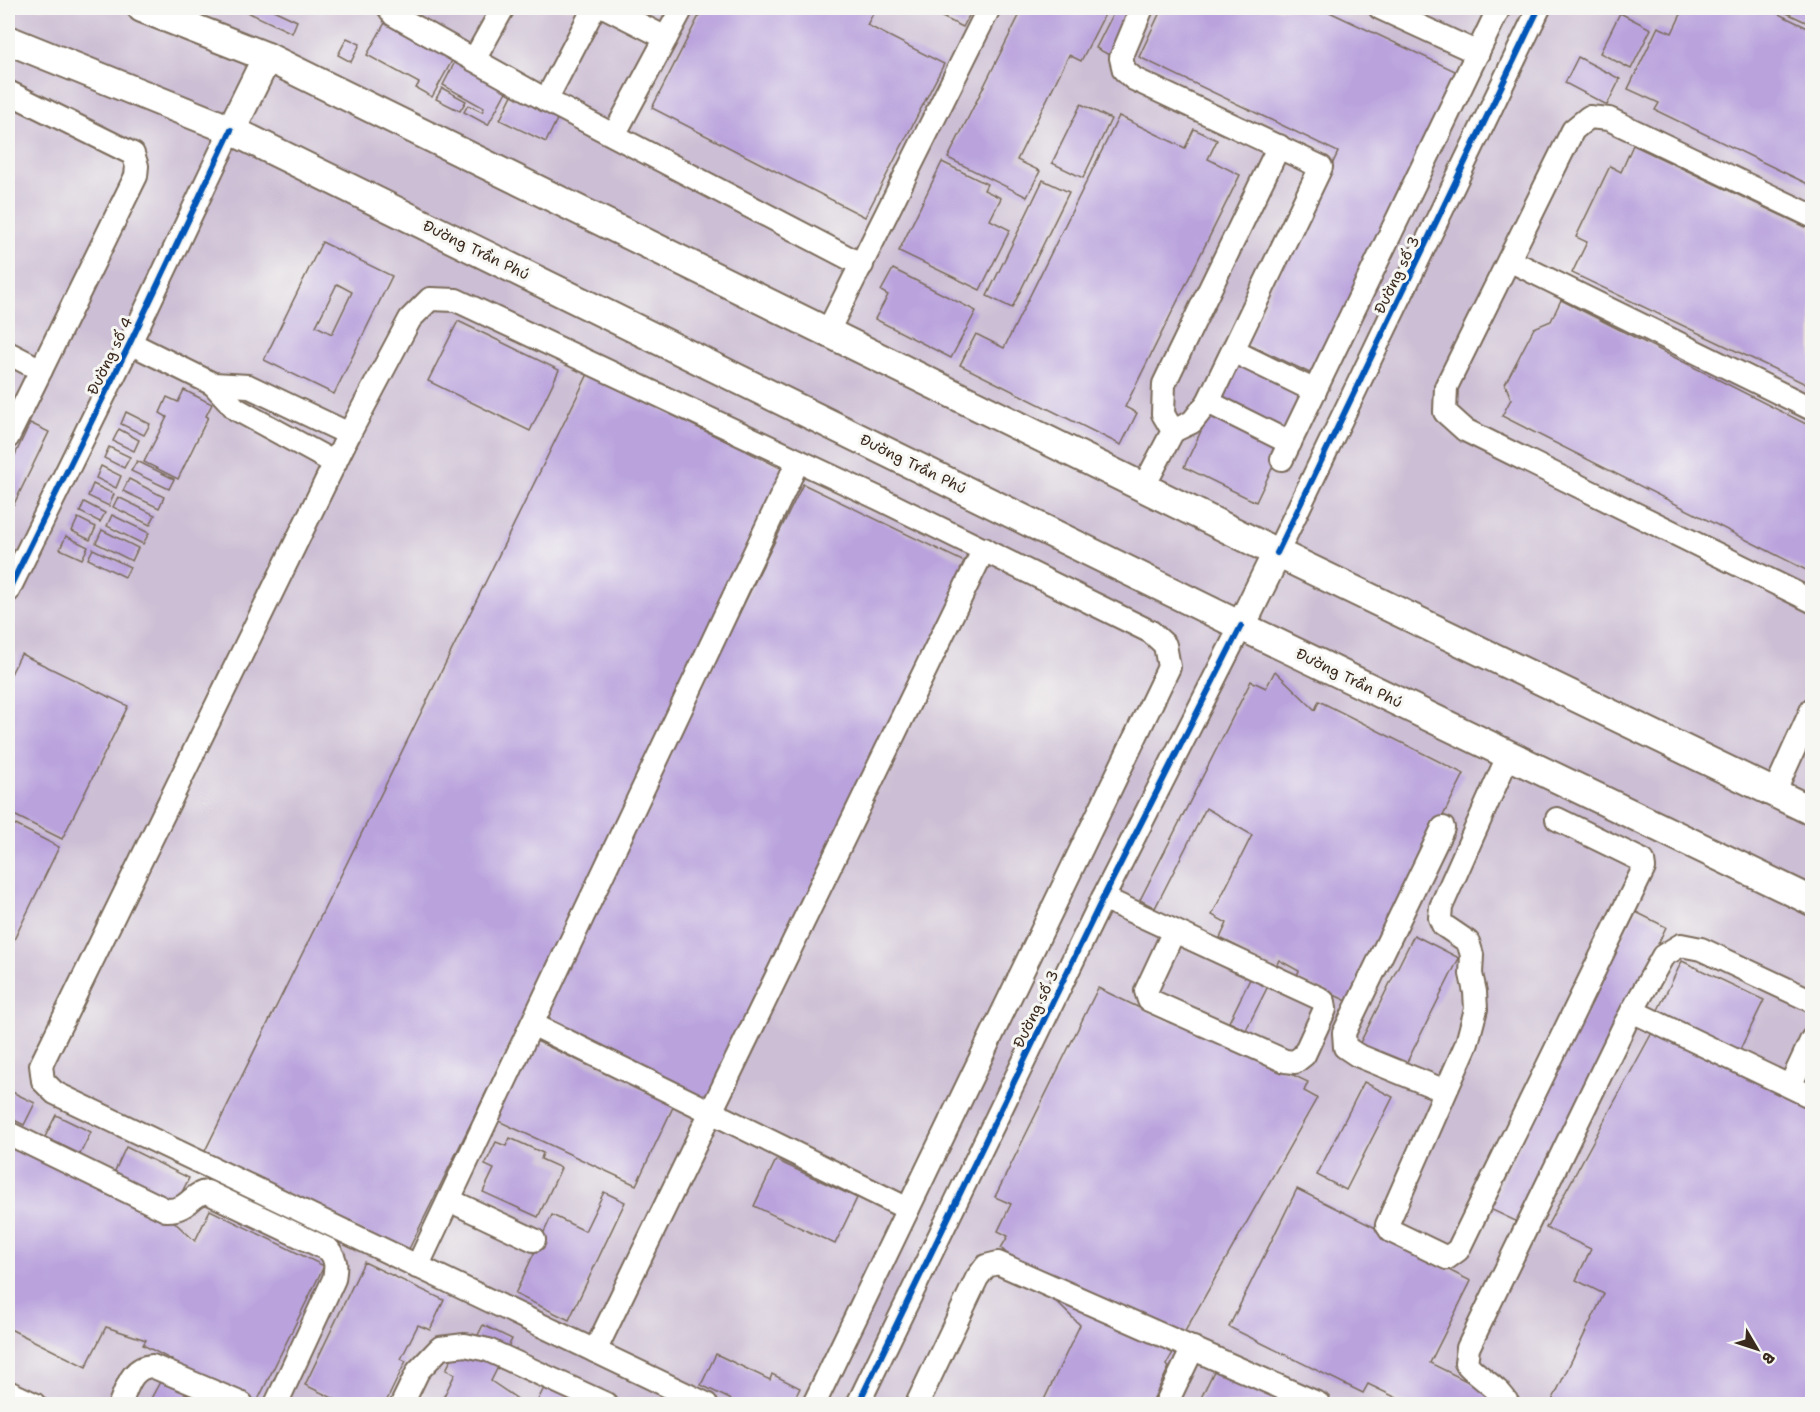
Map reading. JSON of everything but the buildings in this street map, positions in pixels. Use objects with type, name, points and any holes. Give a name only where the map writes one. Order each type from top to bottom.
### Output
[{"type":"main road","points":[[142,8],[267,57],[1143,488],[1812,811]]},
{"type":"main road","name":"Đường Trần Phú","points":[[8,40],[231,130],[1241,626],[1812,901]]},
{"type":"main road","points":[[231,130],[267,57]]},
{"type":"main road","points":[[1241,626],[1277,553]]},
{"type":"street","points":[[389,8],[394,15],[546,100],[862,265]]},
{"type":"street","points":[[474,60],[503,8]]},
{"type":"street","points":[[546,100],[594,8]]},
{"type":"street","points":[[607,8],[666,38]]},
{"type":"street","points":[[614,135],[682,8]]},
{"type":"street","points":[[827,333],[989,8]]},
{"type":"street","points":[[1142,8],[1121,58],[1124,70],[1134,79],[1321,167],[1208,402],[1192,422],[1173,431],[1143,488]]},
{"type":"street","points":[[1380,8],[1478,52]]},
{"type":"street","points":[[1208,402],[1286,451],[1499,8]]},
{"type":"street","name":"Đường số 3","points":[[1277,553],[1539,8]]},
{"type":"street","points":[[8,92],[133,154],[137,166],[136,176],[8,437]]},
{"type":"street","points":[[1812,216],[1609,119],[1588,117],[1573,130],[1446,387],[1445,412],[1465,430],[1812,601]]},
{"type":"street","name":"Đường số 4","points":[[8,591],[130,343],[231,130]]},
{"type":"street","points":[[1173,431],[1163,414],[1164,384],[1279,146]]},
{"type":"street","points":[[1509,260],[1812,410]]},
{"type":"street","points":[[706,1404],[55,1093],[43,1081],[41,1065],[349,434],[410,319],[430,299],[456,300],[984,549],[1151,632],[1166,645],[1169,667],[814,1404]]},
{"type":"street","points":[[130,343],[213,384],[236,409],[335,463]]},
{"type":"street","points":[[1233,351],[1315,391]]},
{"type":"street","points":[[8,353],[41,370]]},
{"type":"street","points":[[213,384],[248,386],[349,434]]},
{"type":"street","points":[[417,1267],[798,461]]},
{"type":"street","points":[[595,1351],[984,549]]},
{"type":"street","name":"Đường số 3","points":[[858,1404],[1103,898],[1241,626]]},
{"type":"street","points":[[1774,793],[1804,748],[1812,709]]},
{"type":"street","points":[[1509,754],[1441,907],[1440,918],[1443,925],[1468,942],[1472,955],[1471,974],[1476,1009],[1467,1043],[1387,1225],[1391,1231],[1447,1258],[1458,1250],[1644,868],[1643,861],[1632,854],[1557,819]]},
{"type":"street","points":[[1443,828],[1344,1033],[1345,1047],[1357,1055],[1445,1091]]},
{"type":"street","points":[[1103,898],[1319,998],[1325,1009],[1304,1055],[1295,1062],[1285,1061],[1149,1000],[1146,992],[1174,931]]},
{"type":"street","points":[[1508,1404],[1498,1391],[1476,1375],[1466,1363],[1468,1348],[1632,1011],[1663,956],[1681,945],[1701,949],[1812,1001]]},
{"type":"street","points":[[1632,1011],[1812,1097]]},
{"type":"street","points":[[532,1024],[908,1209]]},
{"type":"street","points":[[1790,1086],[1812,1039]]},
{"type":"street","points":[[8,1133],[166,1210],[176,1210],[187,1205],[200,1193],[207,1192],[329,1250],[336,1266],[334,1279],[276,1404]]},
{"type":"street","points":[[449,1200],[534,1240]]},
{"type":"street","points":[[917,1404],[977,1278],[986,1266],[998,1263],[1319,1404]]},
{"type":"street","points":[[402,1404],[418,1371],[440,1348],[465,1345],[488,1350],[606,1404]]},
{"type":"street","points":[[1166,1404],[1193,1348]]},
{"type":"street","points":[[120,1404],[134,1374],[143,1366],[152,1366],[213,1399],[242,1404]]},
{"type":"street","points":[[8,1392],[34,1404]]},
{"type":"shaded area","points":[[8,8],[1812,8],[1812,1404],[8,1404]]},
{"type":"cycle path","points":[[1277,553],[1539,8]]},
{"type":"cycle path","points":[[8,591],[130,343],[231,130]]},
{"type":"cycle path","points":[[858,1404],[1103,898],[1241,626]]}]
